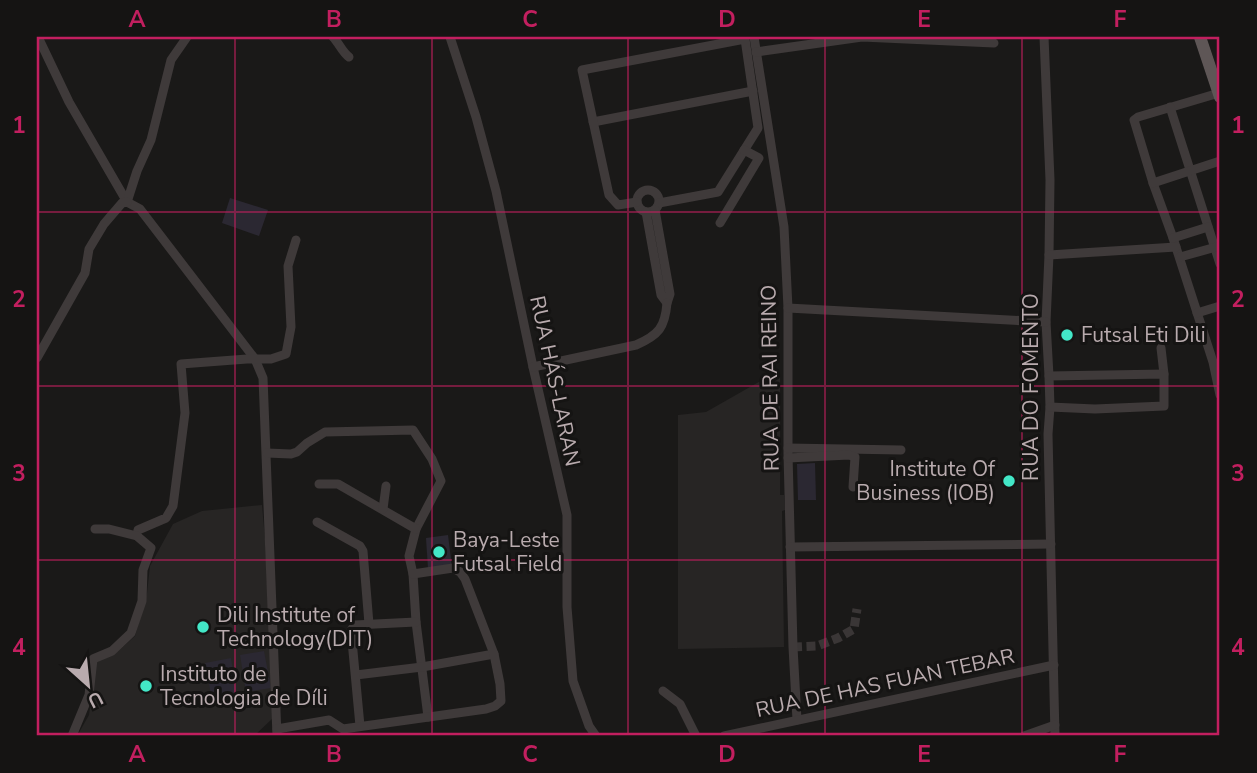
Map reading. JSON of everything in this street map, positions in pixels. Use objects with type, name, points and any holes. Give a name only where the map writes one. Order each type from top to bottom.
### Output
[{"type":"main road","points":[[1200,37],[1220,95]]},
{"type":"street","points":[[38,37],[69,102],[127,202],[140,209],[255,359],[263,378],[277,732],[329,720],[342,729],[486,709],[501,701],[494,654],[465,579],[453,568],[414,574]]},
{"type":"street","points":[[127,202],[151,140],[171,60],[187,37]]},
{"type":"street","points":[[334,37],[349,57]]},
{"type":"street","name":"RUA HÁS-LARAN","points":[[450,37],[477,117],[496,191],[567,515],[567,607],[573,681],[589,726],[596,736]]},
{"type":"street","name":"RUA DE RAI REINO","points":[[754,37],[784,227],[788,308],[790,547],[797,720]]},
{"type":"street","points":[[757,52],[862,37],[994,43]]},
{"type":"street","name":"RUA DO FOMENTO","points":[[1044,37],[1050,180],[1046,322],[1050,407],[1048,434],[1055,736]]},
{"type":"street","points":[[533,367],[636,345],[651,339],[660,329],[666,315],[667,303],[661,295],[653,208],[658,197],[649,190],[642,191],[638,196],[639,208],[653,208],[718,192],[758,128],[744,39],[582,70],[609,195],[618,205],[637,202]]},
{"type":"street","points":[[593,122],[753,91]]},
{"type":"street","points":[[1220,95],[1170,107],[1134,120],[1180,257],[1220,392]]},
{"type":"street","points":[[1170,107],[1220,264]]},
{"type":"street","points":[[720,223],[759,158],[744,150]]},
{"type":"street","points":[[1153,183],[1220,161]]},
{"type":"street","points":[[37,358],[85,273],[89,249],[104,223],[122,203],[127,202]]},
{"type":"street","points":[[1049,255],[1175,242],[1208,227]]},
{"type":"street","points":[[137,536],[138,530],[166,518],[173,506],[185,413],[181,364],[271,359],[285,355],[291,327],[288,267],[296,240]]},
{"type":"street","points":[[1180,257],[1216,247]]},
{"type":"street","points":[[1197,313],[1220,306]]},
{"type":"street","points":[[788,308],[1046,322]]},
{"type":"street","points":[[1050,407],[1095,409],[1168,406],[1161,348]]},
{"type":"street","points":[[1049,376],[1164,374]]},
{"type":"street","points":[[267,453],[297,452],[325,432],[413,430],[432,459],[441,481],[416,529],[409,556],[414,574],[416,622],[428,717]]},
{"type":"street","points":[[788,453],[901,450]]},
{"type":"street","points":[[788,453],[855,457],[853,487]]},
{"type":"street","points":[[319,484],[338,484],[416,529]]},
{"type":"street","points":[[383,509],[386,486]]},
{"type":"street","points":[[317,522],[360,546],[363,551],[369,624]]},
{"type":"street","points":[[72,736],[89,695],[93,659],[111,651],[131,633],[142,601],[143,570],[151,548],[137,536],[109,529],[95,529]]},
{"type":"street","points":[[790,547],[1051,544]]},
{"type":"street","points":[[360,726],[351,630],[355,625],[416,622]]},
{"type":"street","points":[[356,675],[494,654]]},
{"type":"street","name":"RUA DE HAS FUAN TEBAR","points":[[724,736],[1054,665]]},
{"type":"street","points":[[663,691],[680,704],[696,736]]},
{"type":"street","points":[[1024,736],[1055,725]]},
{"type":"shaded area","points":[[230,198],[268,210],[259,236],[222,223]]},
{"type":"shaded area","points":[[780,373],[780,495],[784,495],[785,510],[782,511],[784,647],[678,649],[678,415],[706,412],[773,374]]},
{"type":"shaded area","points":[[815,463],[816,500],[798,500],[797,464]]},
{"type":"shaded area","name":"Dili Institute of Technology(DIT)","points":[[262,505],[273,718],[254,736],[77,736],[89,715],[94,680],[93,664],[116,653],[135,636],[147,593],[150,566],[173,524],[202,511]]},
{"type":"shaded area","name":"Baya-Leste Futsal Field","points":[[448,535],[452,567],[428,569],[426,538]]},
{"type":"shaded area","points":[[264,651],[271,688],[246,692],[240,655]]},
{"type":"shaded area","points":[[231,658],[237,696],[212,700],[205,663]]},
{"type":"tunnel","points":[[793,647],[817,646],[854,629],[857,609]]},
{"type":"place","name":"Futsal Eti Dili","points":[[1067,335]]},
{"type":"place","name":"Institute Of Business (IOB)","points":[[1009,481]]},
{"type":"place","name":"Baya-Leste Futsal Field","points":[[439,552]]},
{"type":"place","name":"Dili Institute of Technology(DIT)","points":[[203,627]]},
{"type":"place","name":"Instituto de Tecnologia de Díli","points":[[146,686]]}]
